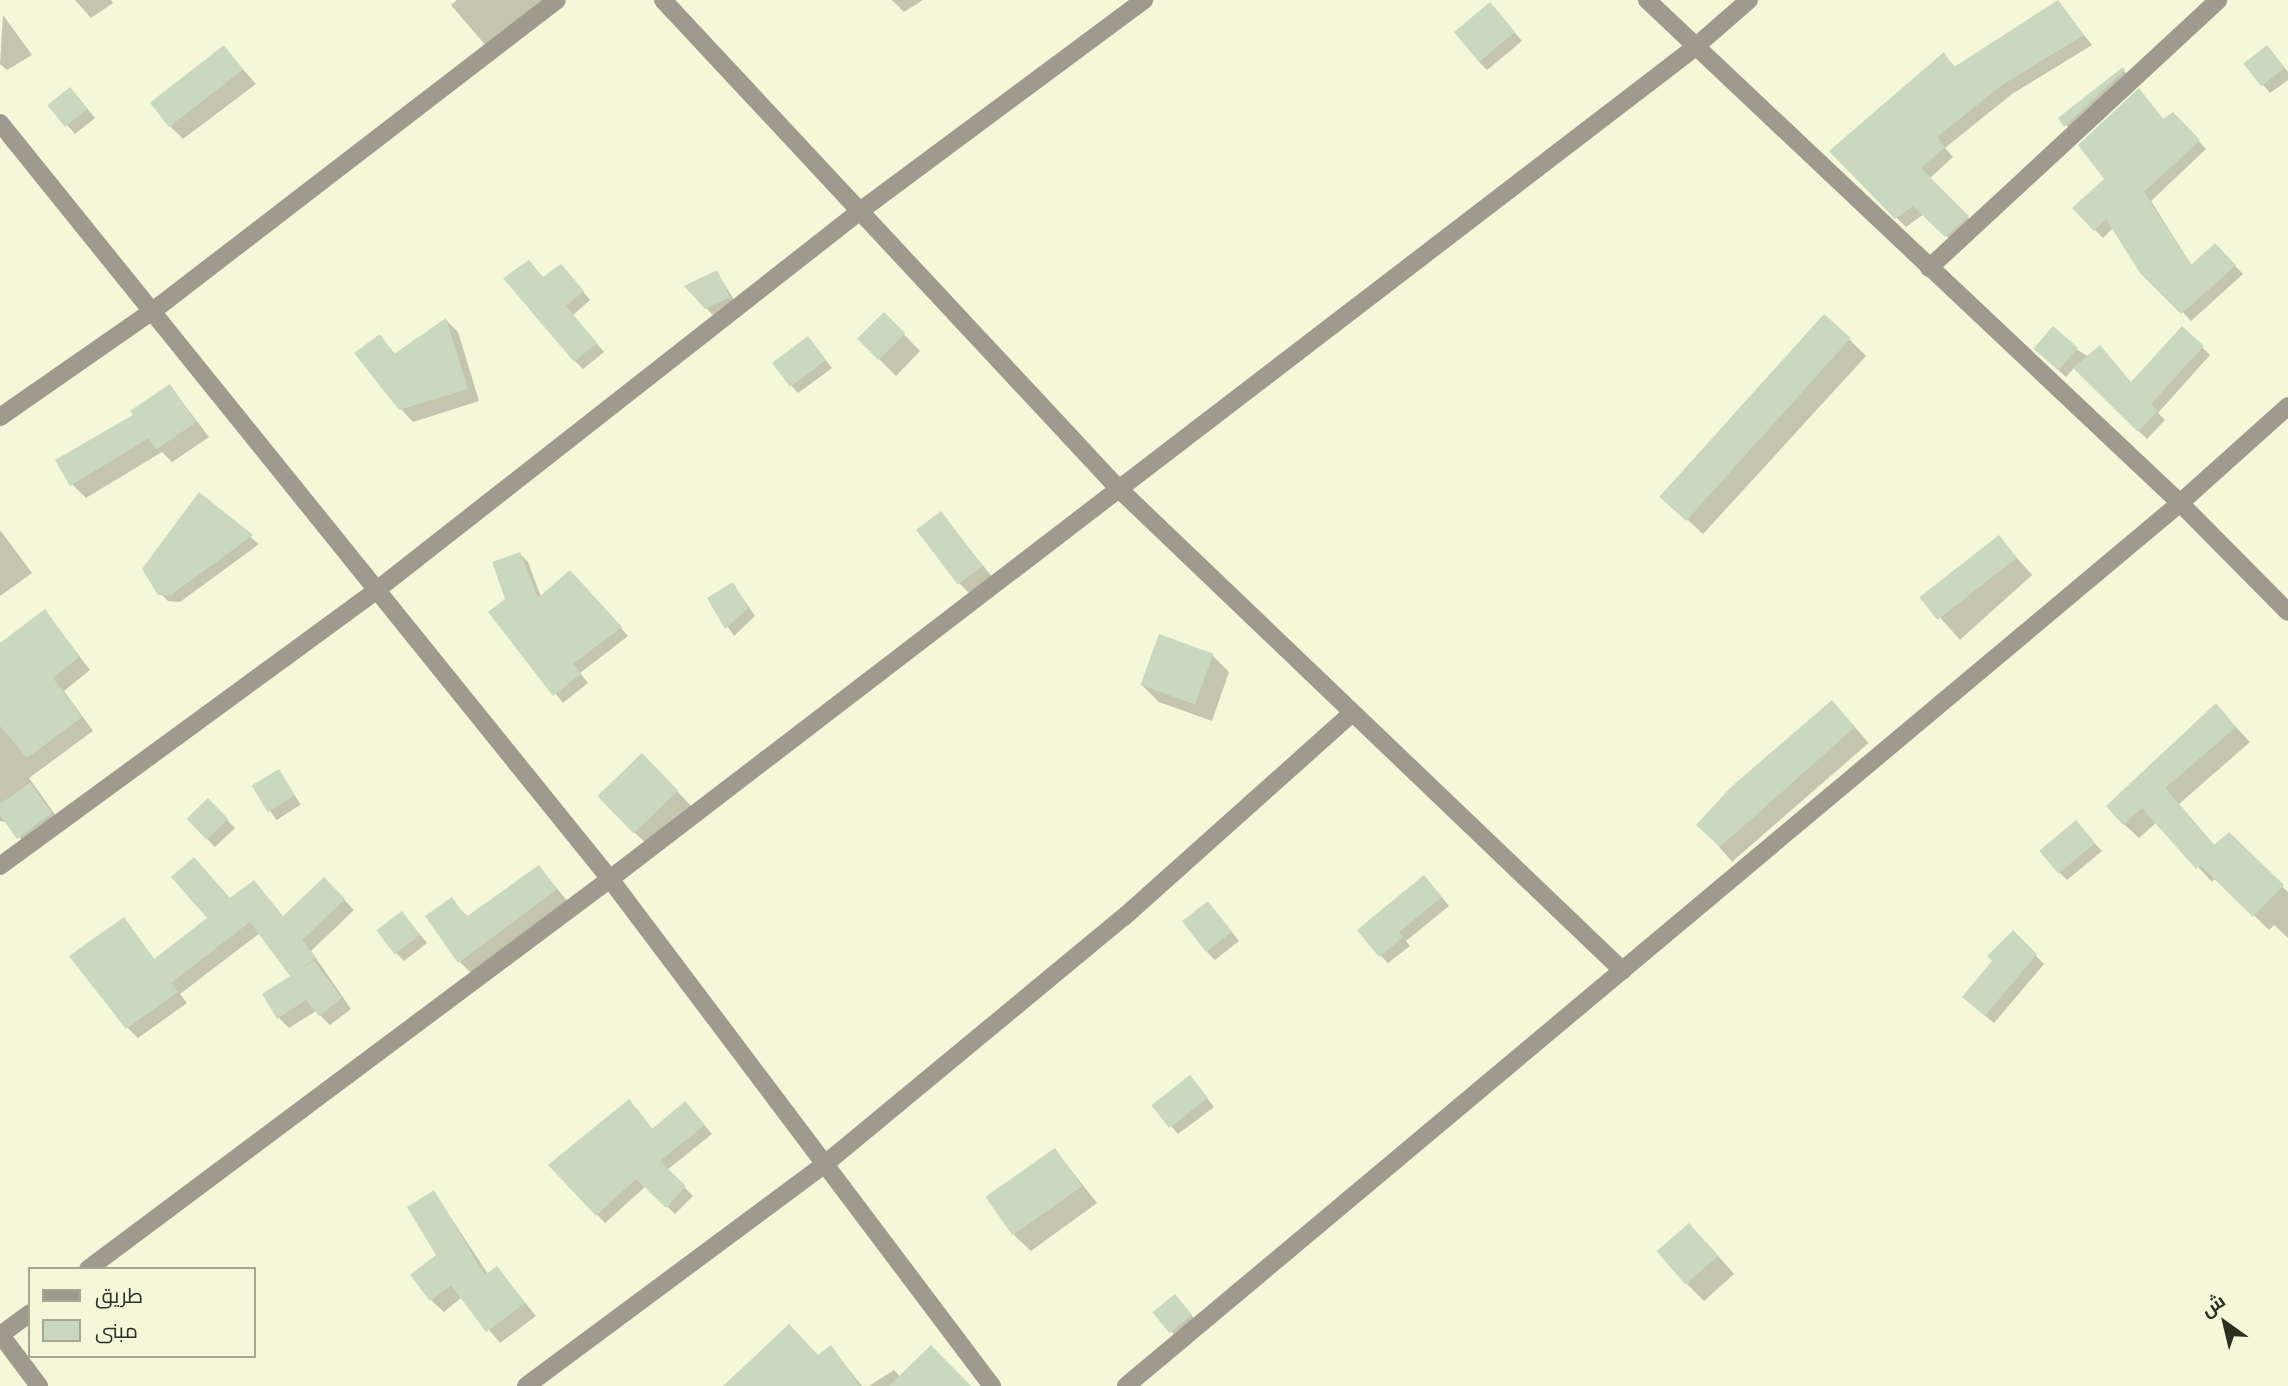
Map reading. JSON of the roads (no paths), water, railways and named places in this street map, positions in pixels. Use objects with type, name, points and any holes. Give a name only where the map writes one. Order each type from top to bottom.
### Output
[{"type":"street","points":[[0,417],[154,310],[556,0]]},
{"type":"street","points":[[663,0],[1119,489],[1623,971]]},
{"type":"street","points":[[0,866],[378,589],[860,211],[1144,0]]},
{"type":"street","points":[[1647,0],[1694,48],[2180,503],[2288,612]]},
{"type":"street","points":[[91,1267],[610,879],[1694,48],[1749,0]]},
{"type":"street","points":[[1929,268],[2218,0]]},
{"type":"street","points":[[0,123],[154,310],[610,879],[992,1386]]},
{"type":"street","points":[[1126,1386],[2180,503],[2288,407]]},
{"type":"street","points":[[526,1386],[825,1164],[1124,917],[1352,713]]},
{"type":"street","points":[[28,1313],[0,1334],[39,1386]]}]
